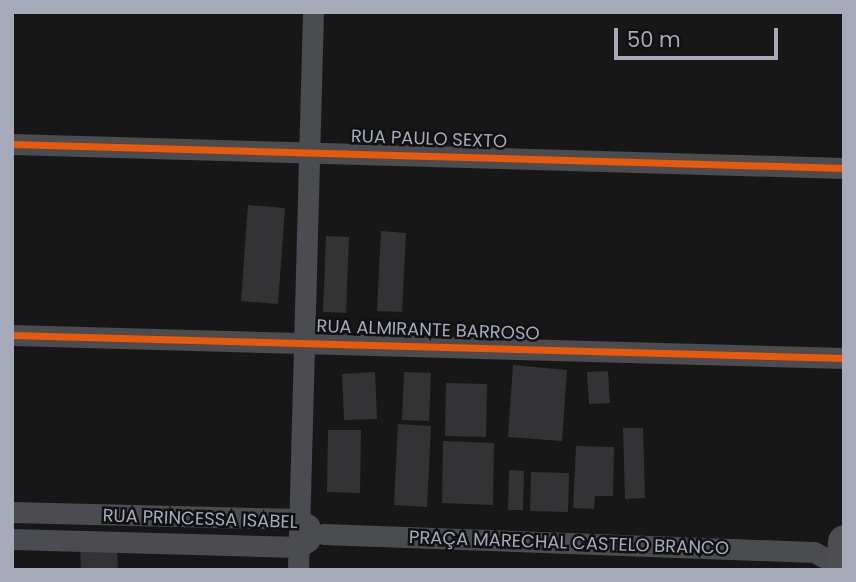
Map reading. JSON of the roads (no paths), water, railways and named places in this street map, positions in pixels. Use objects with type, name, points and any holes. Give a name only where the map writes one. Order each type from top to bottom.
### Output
[{"type":"street","points":[[298,570],[313,12]]},
{"type":"street","name":"RUA PAULO SEXTO","points":[[12,144],[844,168]]},
{"type":"street","name":"RUA ALMIRANTE BARROSO","points":[[12,335],[844,358]]},
{"type":"street","name":"RUA PRINCESSA ISABEL","points":[[12,512],[299,519],[323,534],[299,547],[12,539]]},
{"type":"street","name":"PRAÇA MARECHAL CASTELO BRANCO","points":[[323,534],[838,556]]}]
